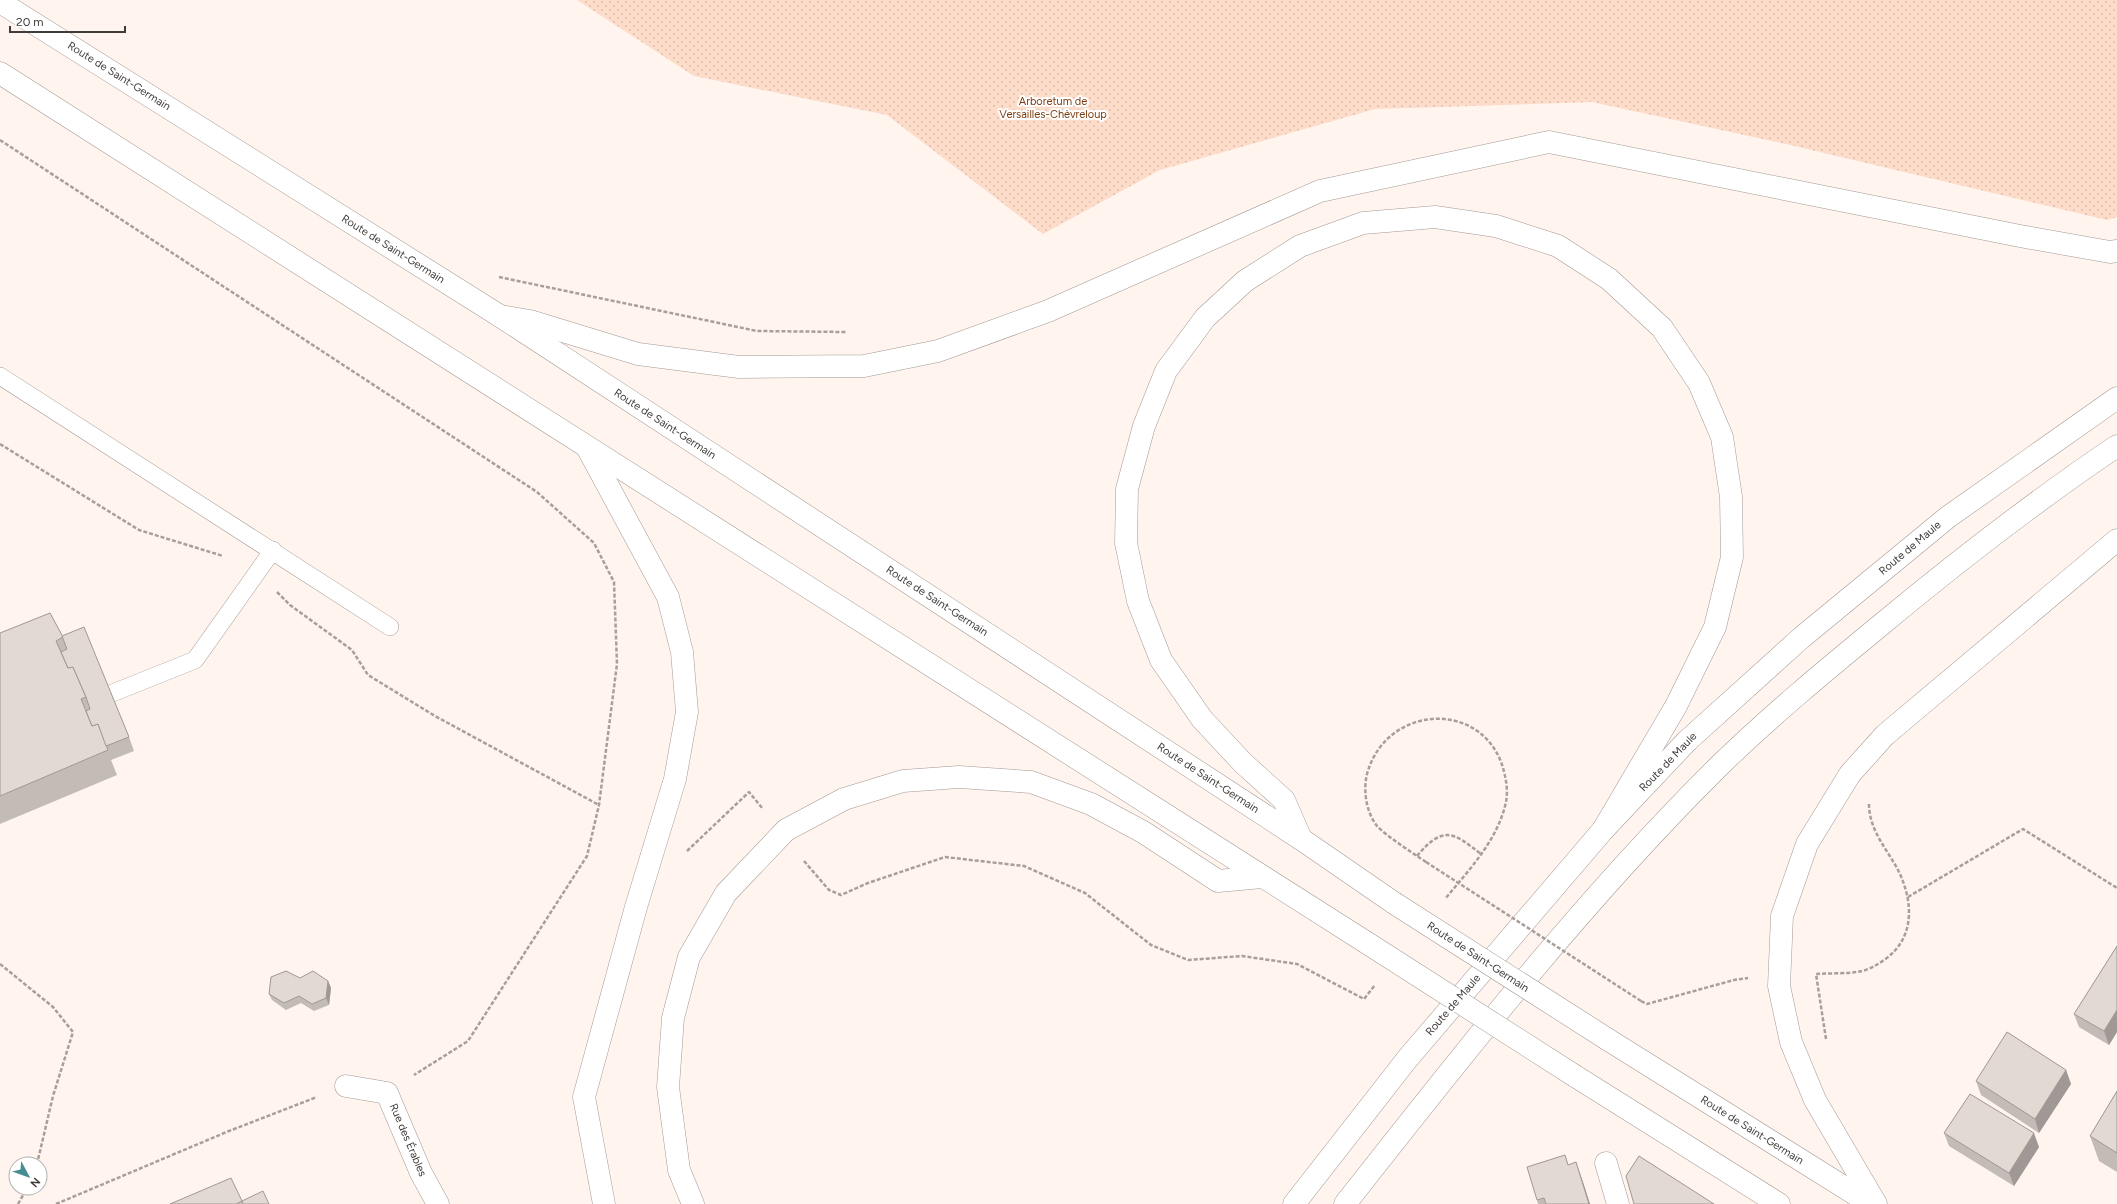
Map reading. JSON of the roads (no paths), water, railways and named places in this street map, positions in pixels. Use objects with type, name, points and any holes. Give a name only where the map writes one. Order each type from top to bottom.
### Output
[{"type":"main road","name":"Route de Saint-Germain","points":[[0,2],[500,316],[1301,839],[1394,903],[1607,1040],[1871,1204]]},
{"type":"main road","points":[[0,73],[1262,877],[1364,940],[1575,1076],[1779,1204]]},
{"type":"main road","points":[[500,316],[530,321],[638,354],[739,367],[864,366],[938,350],[1048,311],[1320,191],[1549,142],[2020,236],[2110,252],[2117,251]]},
{"type":"main road","points":[[1301,839],[1284,800],[1243,763],[1202,719],[1161,660],[1138,601],[1126,543],[1128,489],[1144,426],[1166,371],[1205,318],[1245,280],[1300,246],[1363,222],[1435,217],[1496,226],[1558,246],[1609,279],[1662,328],[1699,383],[1722,437],[1731,497],[1732,557],[1715,627],[1676,706],[1603,830]]},
{"type":"main road","name":"Route de Maule","points":[[1294,1204],[1408,1058],[1603,830],[1687,741],[1801,638],[1948,517],[2117,398]]},
{"type":"main road","points":[[1345,1204],[1441,1081],[1608,883],[1718,767],[1831,665],[1969,552],[2117,446]]},
{"type":"main road","points":[[586,447],[668,597],[682,652],[687,712],[675,779],[636,906],[584,1096],[604,1204]]},
{"type":"main road","points":[[1876,1204],[1815,1100],[1791,1042],[1780,986],[1782,916],[1807,844],[1850,774],[1885,735],[2117,540]]},
{"type":"main road","points":[[693,1204],[678,1170],[668,1087],[673,1018],[689,957],[726,893],[786,830],[844,799],[903,781],[959,777],[1031,782],[1091,804],[1143,832],[1218,881],[1262,877]]},
{"type":"main road","name":"Rue des Érables","points":[[346,1086],[387,1093],[421,1173],[436,1204]]},
{"type":"main road","points":[[1606,1163],[1618,1204]]},
{"type":"lane","points":[[0,376],[273,550],[390,627]]},
{"type":"lane","points":[[110,694],[195,660],[273,550]]},
{"type":"park label","name":"Arboretum de Versailles-Chèvreloup","points":[[1053,107]]}]
